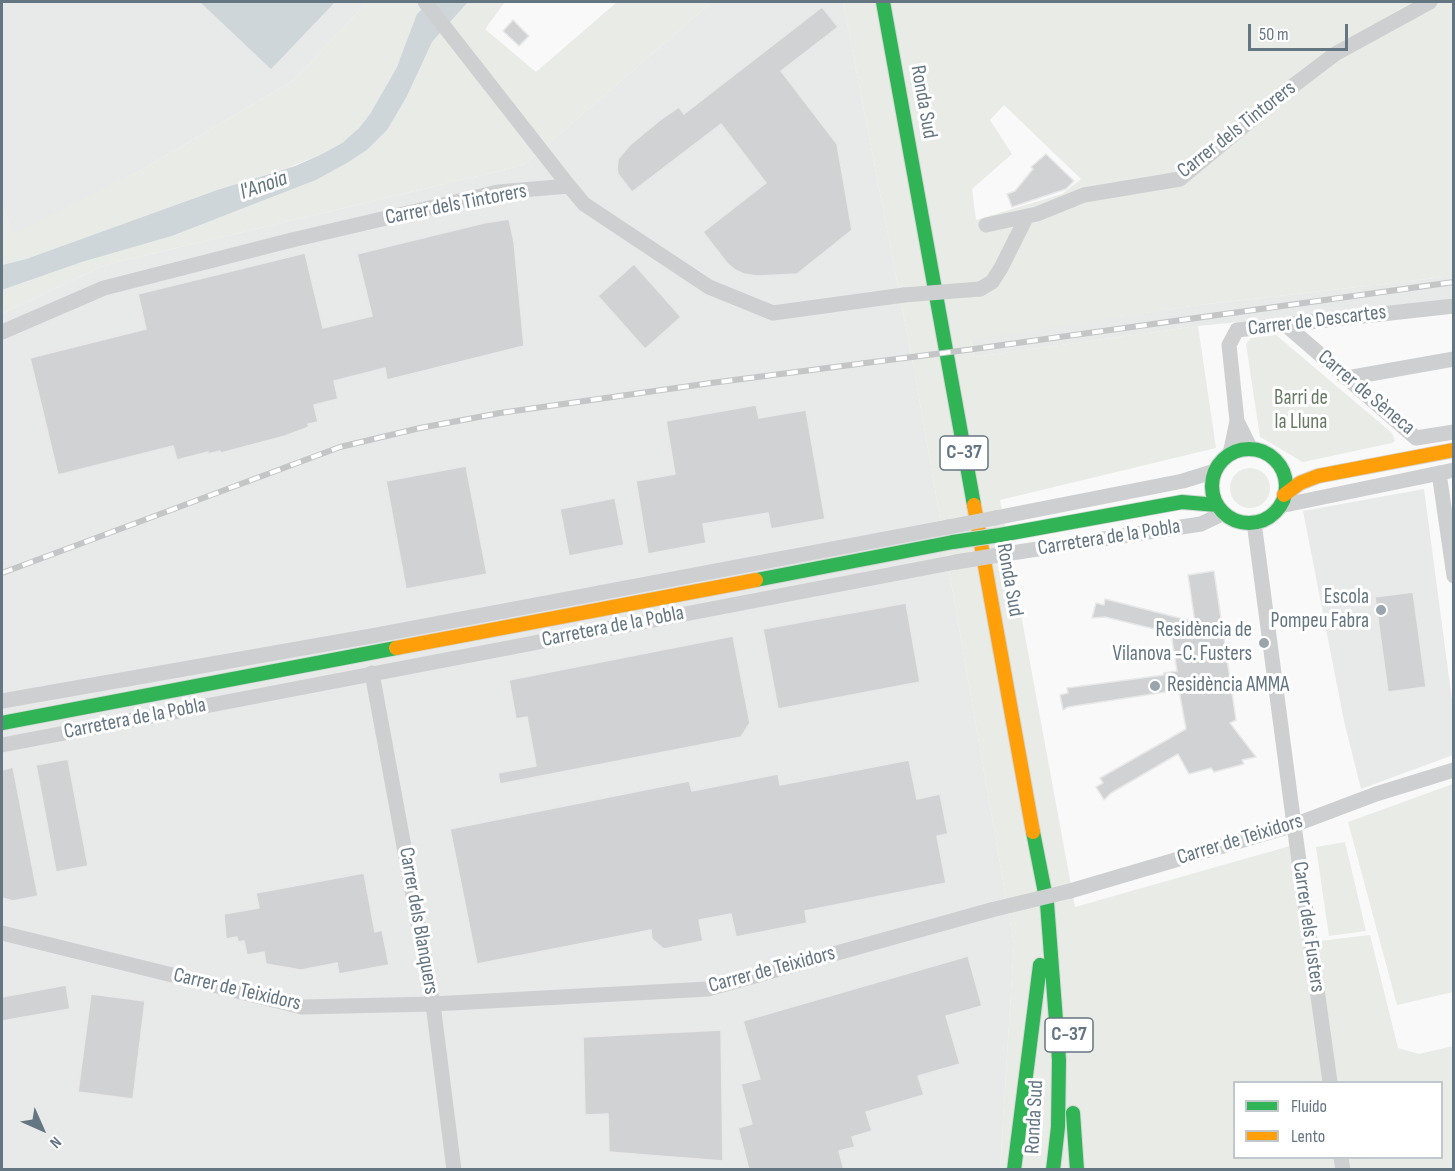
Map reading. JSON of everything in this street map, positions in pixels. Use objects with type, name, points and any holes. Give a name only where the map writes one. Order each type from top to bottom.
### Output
[{"type":"main road","name":"Ronda Sud","points":[[883,2],[1047,903],[1059,1060],[1058,1127],[1053,1170]]},
{"type":"main road","points":[[1318,476],[1298,472],[1279,464],[1262,452],[1251,449],[1240,450],[1230,454],[1222,462],[1214,477],[1213,494],[1221,509],[1233,519],[1254,522],[1273,514],[1300,483],[1318,476],[1454,450]]},
{"type":"main road","points":[[1279,464],[1286,485],[1282,501]]},
{"type":"main road","name":"Carretera de la Pobla","points":[[1182,502],[1214,477]]},
{"type":"main road","name":"Carretera de la Pobla","points":[[2,723],[953,542],[1182,502],[1221,509]]},
{"type":"main road","name":"C-37","points":[[1014,1170],[1047,903]]},
{"type":"main road","name":"C-37","points":[[1047,903],[1066,976],[1077,1170]]},
{"type":"street","points":[[425,2],[584,204],[709,287],[774,313],[904,295],[980,289],[992,282],[1027,216]]},
{"type":"street","name":"Carrer dels Tintorers","points":[[986,225],[1027,216],[1084,195],[1180,179],[1281,95],[1335,54],[1430,2]]},
{"type":"street","name":"Carrer dels Tintorers","points":[[2,332],[104,288],[148,276],[498,192],[569,186]]},
{"type":"street","name":"Carrer de Descartes","points":[[1230,454],[1237,421],[1229,345],[1237,330],[1454,306]]},
{"type":"street","name":"Carrer de Sèneca","points":[[1286,325],[1416,438],[1454,432]]},
{"type":"street","points":[[1347,378],[1454,359]]},
{"type":"street","name":"Carrer de Descartes","points":[[1237,421],[1251,449]]},
{"type":"street","points":[[1282,501],[1446,472],[1454,576]]},
{"type":"street","name":"Carretera de la Pobla","points":[[2,701],[377,635],[1214,477]]},
{"type":"street","name":"Carretera de la Pobla","points":[[2,745],[956,562],[1201,524],[1221,509]]},
{"type":"street","name":"Carrer dels Fusters","points":[[1254,522],[1330,1081]]},
{"type":"street","name":"Carrer dels Blanquers","points":[[372,673],[433,1004],[454,1170]]},
{"type":"street","name":"Carrer de Teixidors","points":[[2,933],[302,1007],[433,1004],[708,989],[991,910],[1070,891],[1294,825],[1376,794],[1454,770]]},
{"type":"shaded area","points":[[2,2],[367,2],[294,80],[143,169],[13,235],[2,204]]},
{"type":"shaded area","points":[[712,2],[843,2],[914,369],[1014,944],[1000,1169],[2,1170],[2,314],[105,265],[524,165]]},
{"type":"shaded area","points":[[1453,276],[1453,301],[1198,326],[974,357],[971,339],[1191,306]]},
{"type":"shaded area","name":"Escola Pompeu Fabra","points":[[1424,489],[1453,708],[1453,755],[1361,789],[1344,721],[1303,511]]},
{"type":"green space","points":[[367,2],[429,2],[397,67],[370,114],[359,128],[342,143],[320,155],[287,168],[217,190],[26,259],[2,265],[2,204],[13,234],[143,169],[294,80]]},
{"type":"green space","points":[[468,2],[505,2],[485,29],[536,72],[617,2],[712,2],[524,165],[105,265],[2,314],[2,290],[82,262],[172,236],[316,180],[367,150],[407,96],[432,42]]},
{"type":"green space","points":[[843,2],[1453,2],[1453,276],[1191,306],[971,340],[974,357],[1198,326],[1216,448],[1000,500],[1075,907],[1290,846],[1303,943],[1370,935],[1398,1048],[1419,1054],[1453,1046],[1453,1169],[1000,1169],[1014,944],[914,369]],"holes":[[[1004,105],[1081,179],[1062,194],[976,220],[972,189],[1012,154],[990,120]]]},
{"type":"green space","name":"Barri de la Lluna","points":[[1276,335],[1392,433],[1395,441],[1303,462],[1260,437],[1246,344],[1251,338]]},
{"type":"green space","points":[[1250,468],[1264,474],[1270,488],[1264,502],[1250,508],[1236,502],[1230,488],[1236,474]]},
{"type":"green space","points":[[1453,784],[1453,992],[1397,1005],[1348,822]]},
{"type":"green space","points":[[1345,842],[1366,931],[1329,936],[1316,847]]},
{"type":"water","points":[[200,2],[335,2],[271,69]]},
{"type":"water","name":"l'Anoia","points":[[429,2],[468,2],[432,42],[407,96],[387,130],[367,150],[316,180],[172,236],[82,262],[2,290],[2,265],[26,259],[217,190],[295,166],[342,143],[359,128],[370,114],[397,67],[417,14]]},
{"type":"building","points":[[822,7],[838,27],[781,71],[837,144],[852,230],[797,274],[757,276],[744,274],[727,263],[703,232],[766,183],[721,124],[632,192],[618,174],[618,159],[630,145],[659,121],[679,107],[684,114]]},
{"type":"building","points":[[513,20],[529,36],[519,46],[503,31]]},
{"type":"building","points":[[1046,154],[1074,181],[1066,189],[1012,207],[1007,194],[1015,191],[1033,169],[1031,167]]},
{"type":"building","points":[[509,219],[514,242],[524,346],[387,380],[385,368],[334,381],[338,399],[314,405],[318,422],[308,424],[309,427],[285,436],[221,453],[220,451],[208,454],[208,452],[177,460],[173,446],[58,475],[30,358],[146,329],[138,294],[305,253],[323,328],[372,316],[357,254]]},
{"type":"building","points":[[634,264],[681,317],[645,349],[598,296]]},
{"type":"building","points":[[756,405],[759,418],[806,410],[825,519],[771,529],[768,513],[703,524],[706,543],[648,554],[636,481],[675,474],[666,421]]},
{"type":"building","points":[[466,466],[487,574],[406,589],[386,481]]},
{"type":"building","points":[[615,498],[624,545],[569,556],[560,509]]},
{"type":"building","name":"Residència AMMA","points":[[1214,571],[1236,720],[1230,723],[1256,757],[1242,760],[1244,764],[1214,772],[1211,768],[1189,774],[1178,754],[1111,793],[1104,800],[1096,787],[1103,783],[1100,778],[1186,729],[1179,690],[1068,707],[1063,710],[1060,695],[1068,693],[1067,688],[1164,675],[1164,673],[1177,671],[1171,633],[1105,617],[1092,618],[1096,603],[1104,605],[1105,599],[1195,622],[1188,575]]},
{"type":"building","points":[[1413,592],[1426,687],[1388,692],[1375,597]]},
{"type":"building","points":[[906,603],[920,682],[778,709],[763,629]]},
{"type":"building","points":[[733,636],[750,723],[741,737],[500,784],[498,773],[536,766],[527,717],[516,719],[509,680]]},
{"type":"building","points":[[68,759],[88,866],[56,872],[36,765]]},
{"type":"building","points":[[909,760],[917,799],[940,794],[948,834],[937,836],[946,883],[805,911],[807,923],[736,937],[731,914],[699,920],[703,941],[664,949],[652,939],[651,930],[477,964],[450,829],[689,781],[692,791],[778,774],[780,785]]},
{"type":"building","points":[[13,767],[38,896],[13,901],[2,898],[2,770]]},
{"type":"building","points":[[364,873],[375,932],[382,930],[389,965],[339,974],[337,963],[301,970],[266,964],[264,952],[247,955],[244,941],[238,942],[237,937],[226,939],[224,914],[259,908],[256,893]]},
{"type":"building","points":[[968,956],[982,1006],[946,1016],[960,1064],[918,1076],[924,1095],[866,1112],[872,1131],[852,1137],[855,1147],[839,1151],[844,1170],[749,1170],[738,1128],[752,1124],[741,1084],[760,1079],[743,1021]]},
{"type":"building","points":[[66,985],[70,1009],[2,1021],[2,997]]},
{"type":"building","points":[[91,994],[145,1001],[133,1099],[78,1092]]},
{"type":"building","points":[[721,1030],[723,1161],[609,1152],[608,1114],[585,1115],[583,1037]]},
{"type":"railway","points":[[2,573],[340,447],[420,428],[500,413],[711,383],[1454,282]]},
{"type":"traffic: fast","points":[[883,2],[974,505]]},
{"type":"traffic: fast","points":[[1249,449],[1263,452],[1275,460],[1283,472],[1286,486],[1283,500],[1275,512],[1263,520],[1249,523],[1235,520],[1223,512],[1215,500],[1212,486],[1215,472],[1223,460],[1235,452],[1249,449]]},
{"type":"traffic: fast","points":[[1000,535],[1182,502],[1217,505]]},
{"type":"traffic: fast","points":[[953,542],[1000,535]]},
{"type":"traffic: fast","points":[[756,580],[953,542]]},
{"type":"traffic: fast","points":[[2,723],[396,648]]},
{"type":"traffic: fast","points":[[1033,832],[1047,903],[1059,1060],[1058,1127],[1053,1170]]},
{"type":"traffic: fast","points":[[1014,1170],[1040,965]]},
{"type":"traffic: fast","points":[[1073,1113],[1077,1170]]},
{"type":"traffic: slow","points":[[1284,495],[1300,483],[1318,476],[1454,450]]},
{"type":"traffic: slow","points":[[974,505],[1033,832]]},
{"type":"traffic: slow","points":[[396,648],[756,580]]},
{"type":"place","name":"Escola Pompeu Fabra","points":[[1381,610]]},
{"type":"place","name":"Residència de Vilanova -C. Fusters","points":[[1264,643]]},
{"type":"place","name":"Residència AMMA","points":[[1155,686]]}]
